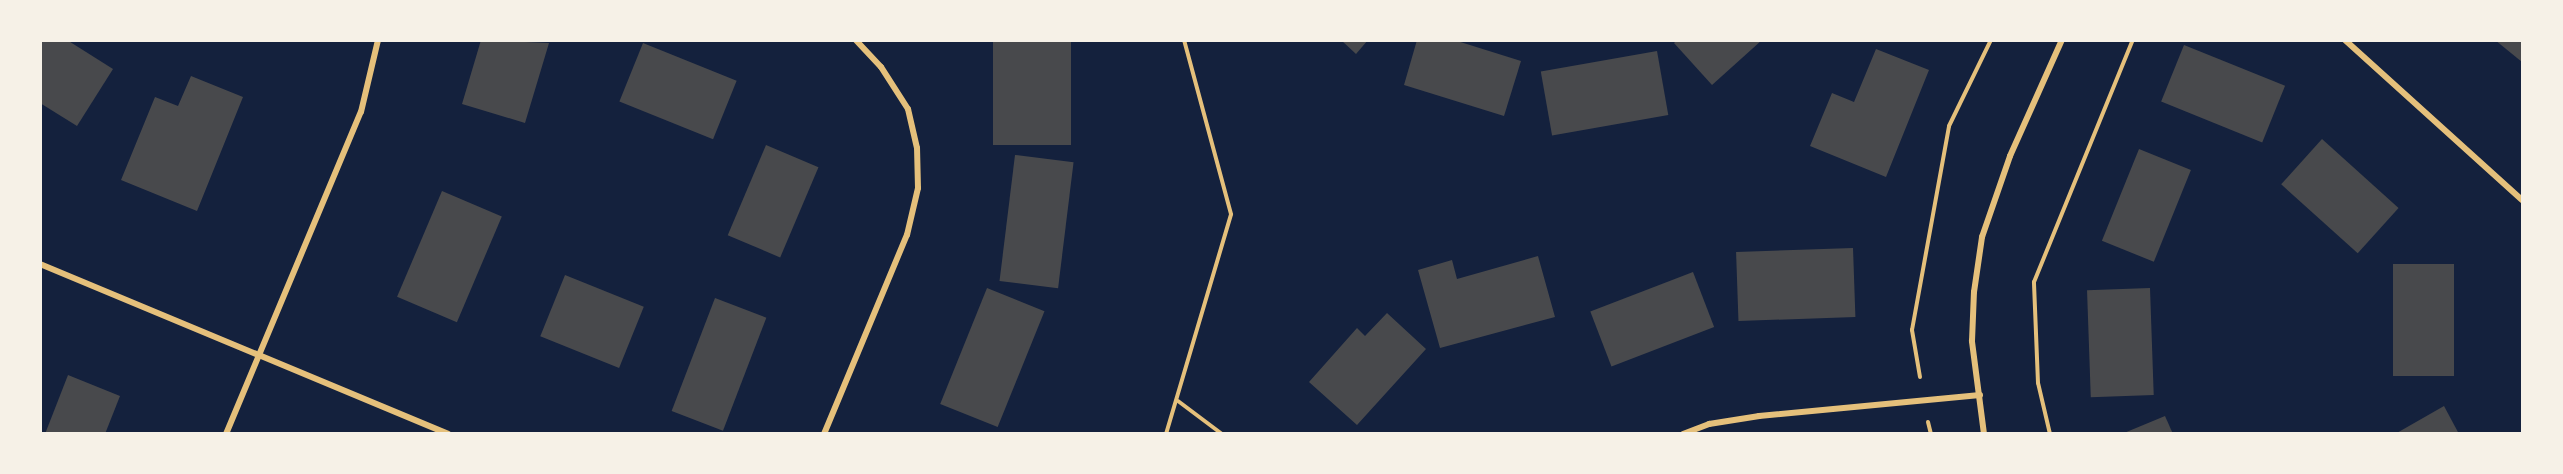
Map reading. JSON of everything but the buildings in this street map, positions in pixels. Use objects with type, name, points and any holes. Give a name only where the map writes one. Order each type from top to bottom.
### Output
[{"type":"street","points":[[226,434],[361,112],[378,40]]},
{"type":"street","points":[[824,434],[907,235],[918,188],[917,148],[908,109],[881,67],[856,40]]},
{"type":"street","points":[[1984,434],[1972,341],[1974,292],[1982,237],[2010,156],[2062,40]]},
{"type":"street","points":[[2345,40],[2523,200]]},
{"type":"street","points":[[40,264],[448,434]]},
{"type":"street","points":[[1683,434],[1709,423],[1980,395]]},
{"type":"path","points":[[1166,434],[1178,401],[1231,214],[1191,54],[1184,40]]},
{"type":"path","points":[[1930,434],[1912,330],[1949,126],[1991,40]]},
{"type":"path","points":[[2050,434],[2038,383],[2034,282],[2133,40]]},
{"type":"path","points":[[1178,401],[1222,434]]}]
